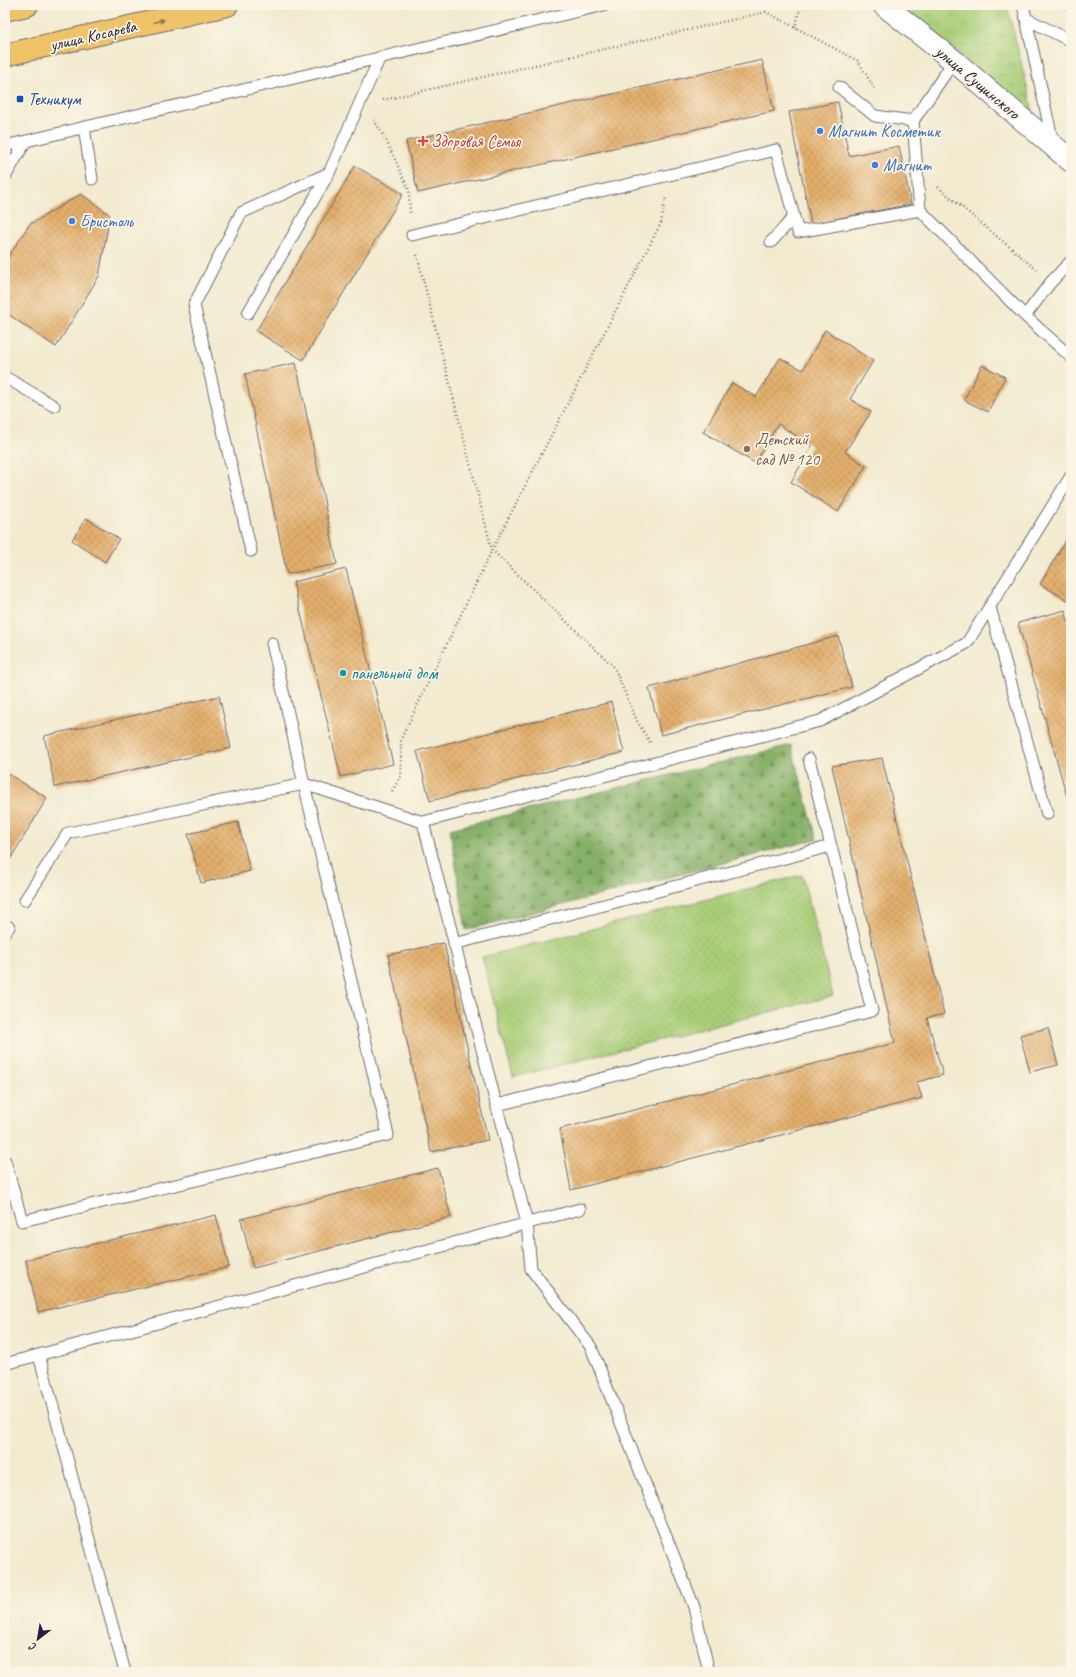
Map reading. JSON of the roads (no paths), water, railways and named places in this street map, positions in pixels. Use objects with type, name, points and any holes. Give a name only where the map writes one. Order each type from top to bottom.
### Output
[{"type":"main road","points":[[5,10],[27,5]]},
{"type":"main road","name":"улица Косарева","points":[[5,55],[228,5]]},
{"type":"street","name":"улица Сущинского","points":[[884,5],[1071,161]]},
{"type":"lane","points":[[5,146],[604,5]]},
{"type":"lane","points":[[1023,5],[1054,146]]},
{"type":"lane","points":[[1027,19],[1071,41]]},
{"type":"lane","points":[[248,313],[329,173],[380,57]]},
{"type":"lane","points":[[954,62],[913,120],[920,210],[1025,316],[1071,357]]},
{"type":"lane","points":[[839,87],[875,116],[913,120]]},
{"type":"lane","points":[[84,127],[92,179]]},
{"type":"lane","points":[[5,178],[26,141]]},
{"type":"lane","points":[[412,235],[776,150],[798,232],[920,210]]},
{"type":"lane","points":[[250,551],[194,305],[241,213],[329,173]]},
{"type":"lane","points":[[771,242],[794,217]]},
{"type":"lane","points":[[1025,316],[1051,282],[1071,261]]},
{"type":"lane","points":[[5,377],[54,406]]},
{"type":"lane","points":[[25,900],[68,833],[304,784],[423,822],[820,720],[967,643],[1071,476]]},
{"type":"lane","points":[[990,607],[1047,814]]},
{"type":"lane","points":[[5,1161],[22,1221],[388,1135],[304,784],[272,643]]},
{"type":"lane","points":[[497,1105],[872,1011],[809,759]]},
{"type":"lane","points":[[423,822],[527,1223],[532,1269],[591,1347],[694,1607],[709,1672]]},
{"type":"lane","points":[[454,944],[831,846]]},
{"type":"lane","points":[[5,1364],[580,1209]]},
{"type":"lane","points":[[39,1355],[125,1672]]},
{"type":"place","name":"Техникум","points":[[20,99]]},
{"type":"place","name":"Магнит Косметик","points":[[820,131]]},
{"type":"place","name":"Здоровая Семья","points":[[423,141]]},
{"type":"place","name":"Магнит","points":[[875,165]]},
{"type":"place","name":"Бристоль","points":[[72,221]]},
{"type":"place","name":"Детский сад № 120","points":[[747,449]]},
{"type":"place","name":"панельный дом","points":[[343,673]]}]
